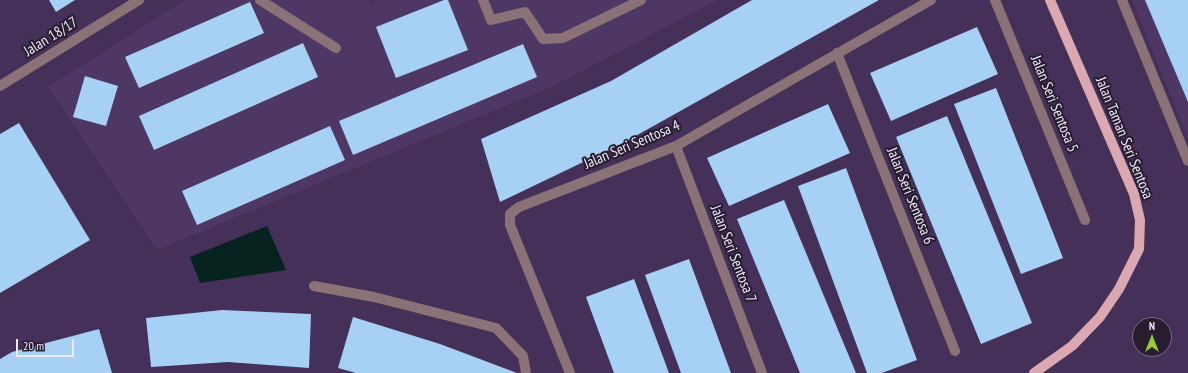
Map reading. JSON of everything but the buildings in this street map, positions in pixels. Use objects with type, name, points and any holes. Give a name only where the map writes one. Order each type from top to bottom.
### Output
[{"type":"main road","name":"Jalan Taman Seri Sentosa","points":[[1034,373],[1072,346],[1100,317],[1119,289],[1139,248],[1140,220],[1134,194],[1050,0]]},
{"type":"street","name":"Jalan 18/17","points":[[0,86],[139,0]]},
{"type":"street","points":[[260,0],[336,48]]},
{"type":"street","points":[[483,0],[491,20],[525,12],[543,39],[563,38],[641,0]]},
{"type":"street","name":"Jalan Seri Sentosa 4","points":[[570,373],[510,225],[510,214],[519,207],[676,146],[931,0]]},
{"type":"street","name":"Jalan Seri Sentosa 5","points":[[995,0],[1085,220]]},
{"type":"street","points":[[1122,0],[1188,161]]},
{"type":"street","name":"Jalan Seri Sentosa 6","points":[[837,53],[955,351]]},
{"type":"street","name":"Jalan Seri Sentosa 7","points":[[676,146],[762,373]]},
{"type":"street","points":[[314,286],[374,296],[496,328],[523,356],[526,373]]},
{"type":"shaded area","points":[[185,0],[367,0],[373,3],[374,0],[718,0],[549,88],[157,250],[48,87]]},
{"type":"shaded area","points":[[1132,0],[1188,0],[1188,138]]},
{"type":"shaded area","points":[[267,226],[286,270],[200,283],[190,257]]}]
